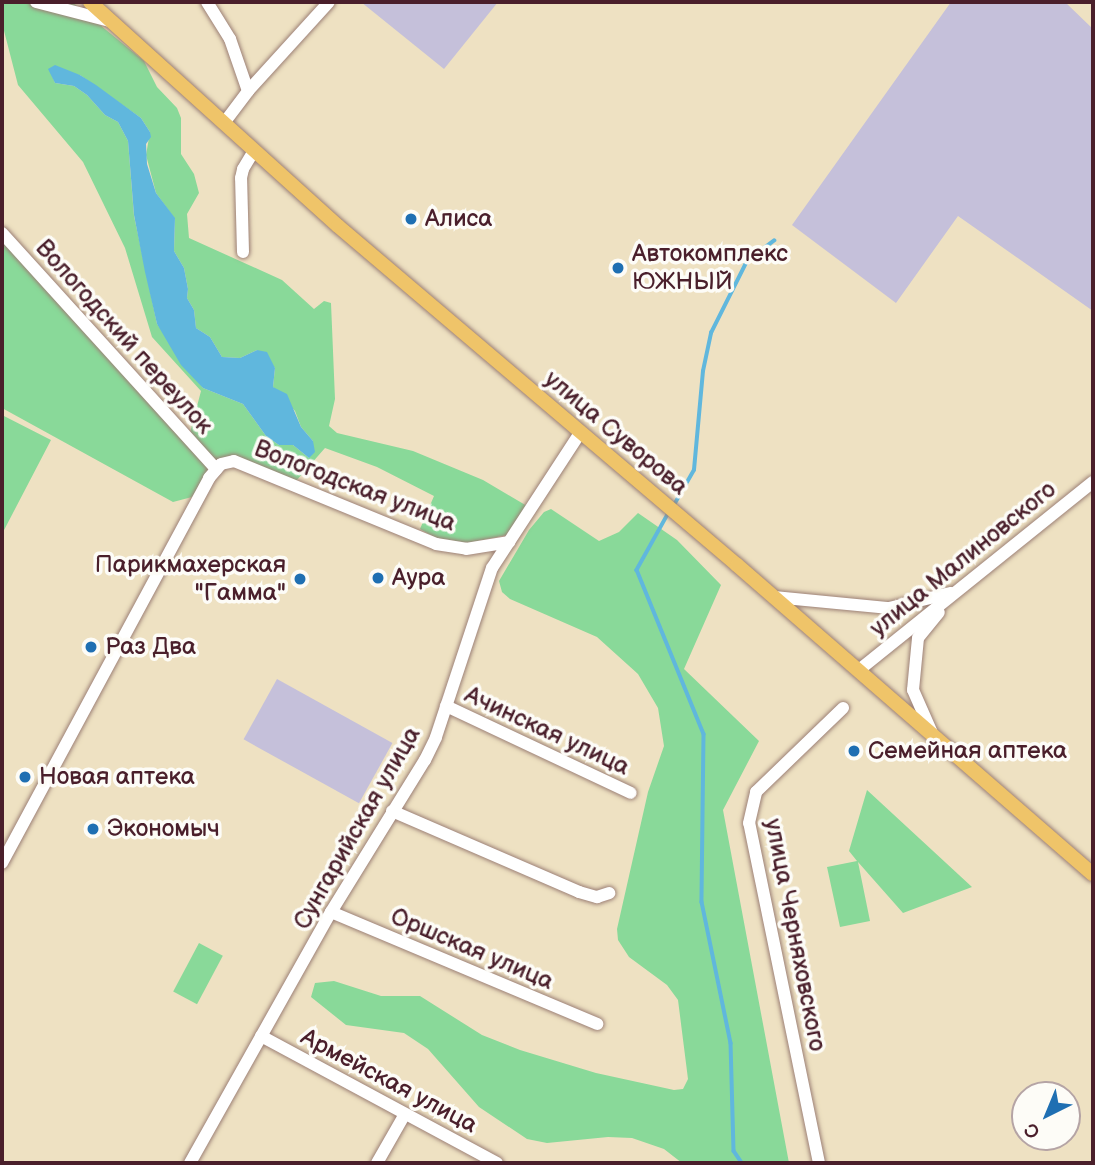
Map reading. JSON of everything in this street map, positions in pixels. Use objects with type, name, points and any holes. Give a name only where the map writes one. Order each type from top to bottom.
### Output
[{"type":"main road","name":"улица Суворова","points":[[88,2],[254,151],[1093,874]]},
{"type":"street","points":[[36,2],[113,22]]},
{"type":"street","points":[[208,2],[230,39],[248,91]]},
{"type":"street","points":[[224,123],[248,91],[329,2]]},
{"type":"street","points":[[243,252],[241,178],[243,169],[254,151]]},
{"type":"street","name":"Вологодский переулок","points":[[2,233],[216,469]]},
{"type":"street","name":"Сунгарийская улица","points":[[190,1163],[331,912],[425,760],[446,706],[488,576],[580,433]]},
{"type":"street","name":"Вологодская улица","points":[[2,863],[216,469],[234,461],[436,544],[467,549],[509,542]]},
{"type":"street","name":"улица Малиновского","points":[[859,670],[1093,482]]},
{"type":"street","points":[[774,597],[889,608],[954,592]]},
{"type":"street","points":[[932,733],[913,691],[918,638],[954,592]]},
{"type":"street","name":"Ачинская улица","points":[[446,706],[631,793]]},
{"type":"street","name":"улица Черняховского","points":[[819,1163],[749,823],[756,792],[843,708]]},
{"type":"street","points":[[392,811],[579,892],[597,897],[608,893]]},
{"type":"street","name":"Оршская улица","points":[[331,912],[597,1024]]},
{"type":"street","name":"Армейская улица","points":[[261,1036],[497,1163]]},
{"type":"street","points":[[377,1163],[405,1114]]},
{"type":"shaded area","points":[[361,2],[498,2],[444,69]]},
{"type":"shaded area","points":[[951,2],[1065,2],[1093,29],[1093,311],[958,216],[896,303],[792,225]]},
{"type":"shaded area","points":[[277,679],[392,743],[359,803],[244,739]]},
{"type":"green space","points":[[2,2],[72,2],[144,61],[157,87],[177,108],[181,118],[181,154],[194,174],[199,193],[187,214],[189,238],[282,280],[314,309],[324,301],[331,303],[335,399],[329,426],[337,433],[413,451],[483,480],[527,506],[507,535],[468,543],[436,538],[420,529],[434,496],[377,467],[325,448],[296,481],[235,456],[215,460],[192,497],[173,502],[2,408],[2,225],[190,433],[201,391],[152,337],[125,248],[83,162],[18,85],[2,23]],"holes":[[[51,73],[80,75],[141,118],[150,132],[146,155],[156,193],[175,219],[174,251],[184,268],[187,298],[194,310],[196,328],[210,337],[222,357],[240,358],[257,350],[275,368],[273,387],[295,411],[301,427],[313,441],[309,458],[293,445],[279,445],[266,436],[243,404],[203,388],[157,324],[134,216],[128,141],[118,122],[105,115],[87,95],[74,86],[55,83]]]},
{"type":"green space","points":[[2,415],[51,440],[2,534]]},
{"type":"green space","points":[[551,509],[599,541],[619,532],[638,513],[677,540],[721,585],[684,669],[759,741],[723,810],[789,1163],[682,1163],[664,1149],[632,1138],[608,1137],[547,1143],[527,1139],[479,1107],[428,1049],[404,1033],[346,1025],[311,997],[315,983],[334,981],[381,996],[420,996],[482,1035],[520,1050],[596,1073],[674,1090],[683,1089],[688,1079],[678,1000],[667,985],[629,957],[618,940],[617,929],[648,792],[664,746],[658,708],[638,674],[597,637],[510,599],[502,592],[499,581],[529,530],[544,512]]},
{"type":"green space","points":[[867,790],[972,887],[903,913],[858,862],[870,921],[840,927],[827,867],[857,861],[849,851]]},
{"type":"green space","points":[[199,943],[223,956],[197,1004],[173,992]]},
{"type":"water","points":[[55,65],[80,75],[141,118],[151,137],[146,144],[147,164],[156,193],[175,218],[174,251],[184,268],[187,298],[194,310],[196,328],[210,337],[222,357],[240,358],[257,350],[267,352],[275,368],[273,387],[287,394],[301,427],[313,441],[315,452],[309,458],[293,445],[279,445],[266,436],[243,404],[203,388],[181,365],[157,324],[134,215],[128,141],[118,122],[105,115],[87,95],[74,86],[55,83],[48,69]]},
{"type":"waterway","points":[[674,505],[694,470],[703,371],[711,333],[747,261],[774,241]]},
{"type":"waterway","points":[[670,511],[637,570],[704,734],[702,902],[731,1043],[734,1151],[742,1163]]},
{"type":"place","name":"Алиса","points":[[411,219]]},
{"type":"place","name":"Автокомплекс ЮЖНЫЙ","points":[[618,268]]},
{"type":"place","name":"Аура","points":[[378,578]]},
{"type":"place","name":"Парикмахерская \"Гамма\"","points":[[300,579]]},
{"type":"place","name":"Раз Два","points":[[91,647]]},
{"type":"place","name":"Семейная аптека","points":[[854,751]]},
{"type":"place","name":"Новая аптека","points":[[25,777]]},
{"type":"place","name":"Экономыч","points":[[93,829]]}]
